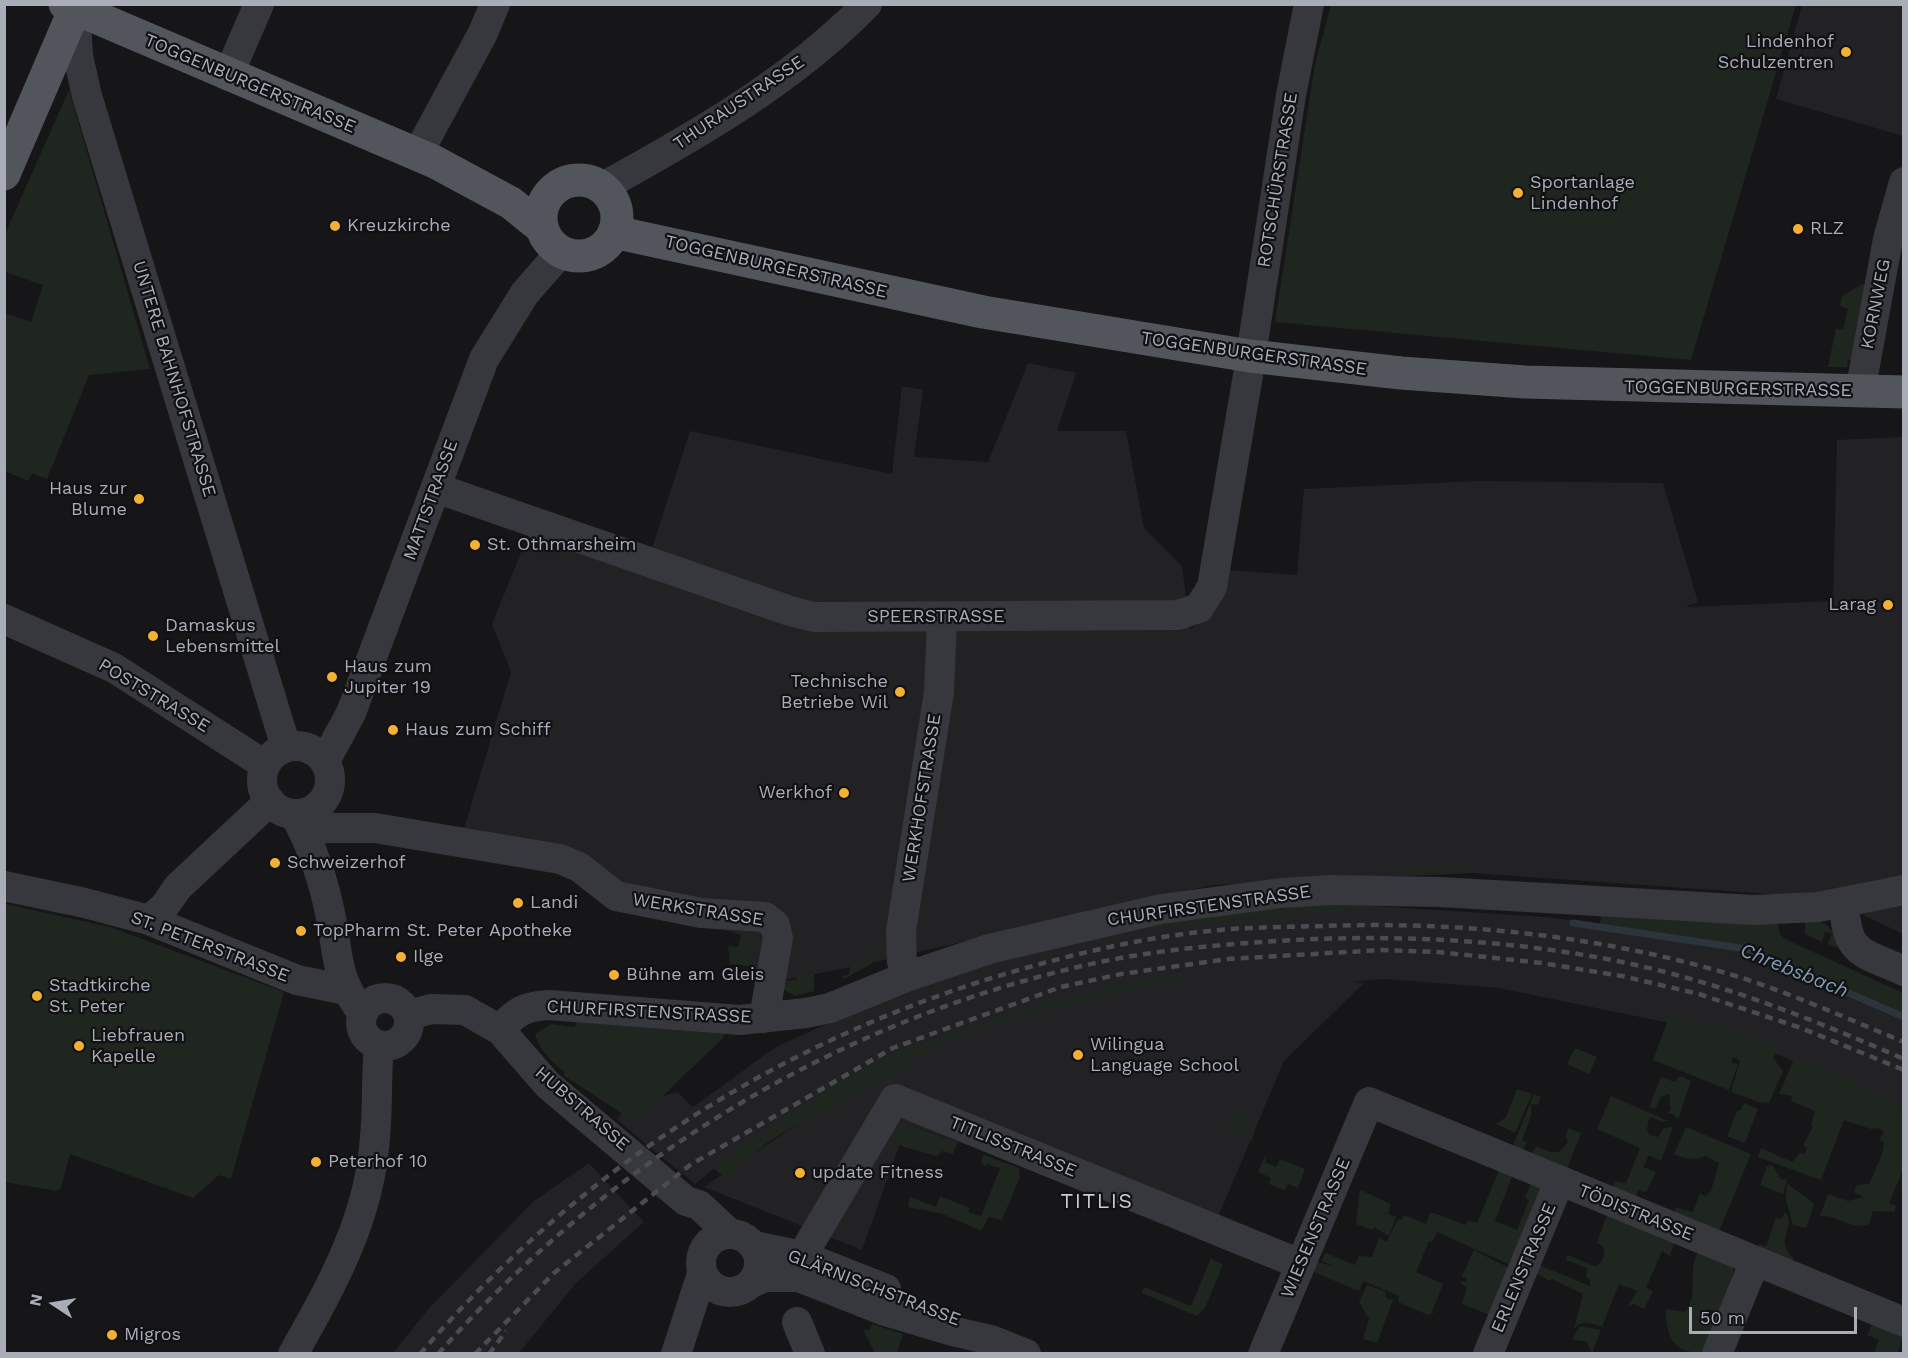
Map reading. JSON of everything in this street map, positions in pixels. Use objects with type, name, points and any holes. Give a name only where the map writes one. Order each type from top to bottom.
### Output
[{"type":"main road","name":"TOGGENBURGERSTRASSE","points":[[72,6],[228,76],[426,158],[511,203],[551,240]]},
{"type":"main road","points":[[4,174],[72,6]]},
{"type":"main road","name":"TOGGENBURGERSTRASSE","points":[[426,158],[519,186],[557,188]]},
{"type":"main road","points":[[579,181],[601,188],[608,194],[616,212],[614,232],[598,251],[586,256],[573,256],[551,240],[543,207],[548,196],[557,188],[579,181]]},
{"type":"main road","name":"TOGGENBURGERSTRASSE","points":[[614,232],[972,310],[1250,356],[1401,373],[1525,382],[1904,392]]},
{"type":"street","points":[[228,76],[259,4]]},
{"type":"street","points":[[426,158],[495,4]]},
{"type":"street","name":"THURAUSTRASSE","points":[[601,188],[676,147],[755,95],[845,27],[867,4]]},
{"type":"street","name":"ROTSCHÜRSTRASSE","points":[[1250,356],[1291,95],[1309,4]]},
{"type":"street","name":"UNTERE BAHNHOFSTRASSE","points":[[72,6],[78,56],[276,756]]},
{"type":"street","name":"KORNWEG","points":[[1860,392],[1888,239],[1904,182]]},
{"type":"street","name":"MATTSTRASSE","points":[[324,761],[351,713],[480,370],[495,339],[531,285],[551,240]]},
{"type":"street","name":"SPEERSTRASSE","points":[[436,488],[790,611],[814,617],[1178,615],[1198,608],[1212,587],[1250,356]]},
{"type":"street","name":"WERKHOFSTRASSE","points":[[906,977],[902,962],[902,930],[939,692],[942,618]]},
{"type":"street","name":"POSTSTRASSE","points":[[4,619],[114,668],[276,756]]},
{"type":"street","points":[[149,920],[164,907],[178,887],[300,813],[328,792],[330,781],[324,761],[312,749],[295,746],[276,756],[262,784],[300,813],[332,922],[338,970],[362,1001],[363,1032],[368,1039],[379,1046],[388,1046],[402,1040],[408,1031],[409,1015],[397,1000],[362,1001]]},
{"type":"street","name":"WERKSTRASSE","points":[[300,813],[560,859],[579,867],[616,896],[701,913],[765,917],[775,925],[778,938],[764,1018]]},
{"type":"street","name":"ST. PETERSTRASSE","points":[[4,886],[85,903],[149,920],[297,980],[362,1001]]},
{"type":"street","name":"CHURFIRSTENSTRASSE","points":[[500,1030],[514,1014],[529,1006],[549,1005],[740,1020],[830,1008],[906,977],[988,949],[1098,921],[1161,909],[1281,893],[1330,890],[1440,892],[1754,910],[1794,909],[1844,903],[1904,890]]},
{"type":"street","points":[[1844,903],[1846,930],[1851,943],[1861,952],[1904,971]]},
{"type":"street","name":"HUBSTRASSE","points":[[409,1015],[431,1009],[465,1010],[500,1030],[548,1085],[686,1201],[699,1205],[742,1240]]},
{"type":"street","points":[[293,1353],[344,1260],[366,1196],[375,1138],[379,1046]]},
{"type":"street","name":"TITLISSTRASSE","points":[[802,1256],[895,1099],[1300,1264]]},
{"type":"street","name":"TÖDISTRASSE","points":[[1369,1102],[1904,1322]]},
{"type":"street","name":"WIESENSTRASSE","points":[[1263,1353],[1369,1102]]},
{"type":"street","name":"ERLENSTRASSE","points":[[1488,1353],[1559,1182]]},
{"type":"street","points":[[686,1201],[702,1264],[713,1288],[741,1288]]},
{"type":"street","points":[[676,1353],[702,1264],[712,1239],[742,1240],[759,1265],[684,1353]]},
{"type":"street","name":"GLÄRNISCHSTRASSE","points":[[742,1240],[802,1256],[959,1318],[991,1340]]},
{"type":"street","points":[[1717,1353],[1755,1261]]},
{"type":"street","name":"GLÄRNISCHSTRASSE","points":[[741,1288],[765,1277],[799,1277],[912,1319],[991,1340],[1026,1353]]},
{"type":"street","points":[[797,1322],[810,1353]]},
{"type":"shaded area","name":"Sportanlage Lindenhof","points":[[1331,5],[1796,5],[1691,360],[1275,322],[1315,64]]},
{"type":"shaded area","name":"Lindenhof Schulzentren","points":[[1802,5],[1903,5],[1903,136],[1776,99]]},
{"type":"shaded area","points":[[69,90],[150,369],[89,375],[47,479],[32,473],[28,481],[5,471],[5,313],[31,322],[43,285],[5,272],[5,234]]},
{"type":"shaded area","points":[[1862,284],[1873,287],[1859,359],[1848,360],[1847,367],[1828,367],[1836,328],[1843,330],[1848,309],[1840,306],[1842,296]]},
{"type":"shaded area","points":[[1028,363],[1076,373],[1057,431],[1126,431],[1144,528],[1182,566],[1190,630],[1212,614],[1228,570],[1297,575],[1304,489],[1479,481],[1663,483],[1698,602],[1685,607],[1833,601],[1837,440],[1903,437],[1903,934],[1827,898],[1472,873],[1212,885],[857,966],[758,985],[741,935],[460,842],[511,672],[492,624],[534,521],[648,560],[690,431],[892,474],[902,386],[923,390],[914,457],[988,462]]},
{"type":"shaded area","points":[[1470,865],[1470,869],[1447,872],[1347,871]]},
{"type":"shaded area","points":[[1346,902],[1347,911],[1264,916],[1264,913],[1259,914],[1258,917],[1171,927],[1171,924],[1165,924],[1165,927],[1149,929],[1150,924],[1278,906],[1279,910],[1284,909],[1284,905]]},
{"type":"shaded area","points":[[5,904],[110,927],[284,992],[231,1179],[219,1175],[193,1198],[70,1154],[61,1188],[57,1191],[5,1182]]},
{"type":"shaded area","points":[[1340,904],[1546,917],[1600,924],[1732,953],[1880,1006],[1903,1017],[1903,1109],[1782,1056],[1689,1027],[1499,988],[1386,979],[1350,982],[1364,983],[1284,1061],[1213,1229],[907,1124],[862,1250],[704,1187],[796,1125],[721,1163],[695,1184],[617,1120],[625,1108],[677,1092],[693,1107],[776,1047],[875,1002],[1035,949],[1201,915]]},
{"type":"shaded area","points":[[1601,915],[1682,921],[1778,923],[1780,934],[1785,939],[1903,993],[1903,1017],[1732,953],[1600,924]]},
{"type":"shaded area","points":[[1805,919],[1826,925],[1840,943],[1837,948],[1828,944],[1832,933],[1825,932],[1822,942],[1805,934]]},
{"type":"shaded area","points":[[742,931],[762,939],[761,954],[752,953],[750,966],[730,964],[728,946],[738,947]]},
{"type":"shaded area","points":[[881,942],[873,963],[844,979],[842,976],[848,975],[852,963],[873,953]]},
{"type":"shaded area","points":[[1188,971],[1189,975],[1169,982],[1020,1016],[963,1034],[915,1058],[888,1084],[880,1081],[811,1122],[795,1125],[767,1143],[740,1165],[730,1182],[712,1167],[841,1080],[886,1055],[1047,1001]]},
{"type":"shaded area","points":[[808,972],[814,973],[814,991],[795,996],[777,986],[783,981],[796,980],[798,974],[807,975]]},
{"type":"shaded area","points":[[1670,1015],[1715,1028],[1717,1023],[1779,1047],[1773,1058],[1783,1071],[1769,1103],[1759,1102],[1731,1092],[1740,1061],[1733,1057],[1731,1062],[1738,1064],[1729,1090],[1653,1060]]},
{"type":"shaded area","points":[[576,1022],[724,1034],[723,1038],[639,1119],[626,1116],[563,1075],[565,1072],[551,1060],[537,1040],[535,1034],[551,1024],[575,1027]]},
{"type":"shaded area","points":[[1575,1048],[1597,1057],[1589,1074],[1567,1064]]},
{"type":"shaded area","points":[[1795,1057],[1853,1079],[1857,1085],[1903,1106],[1903,1170],[1889,1203],[1896,1206],[1894,1212],[1873,1211],[1869,1224],[1862,1226],[1832,1217],[1820,1216],[1828,1194],[1848,1201],[1863,1197],[1854,1192],[1857,1185],[1869,1184],[1882,1155],[1884,1142],[1879,1140],[1884,1132],[1879,1128],[1871,1129],[1844,1120],[1821,1180],[1758,1157],[1761,1148],[1792,1162],[1800,1153],[1804,1154],[1807,1148],[1803,1146],[1813,1126],[1811,1125],[1815,1111],[1791,1101],[1792,1096],[1779,1094]]},
{"type":"shaded area","points":[[1679,1076],[1691,1081],[1678,1119],[1673,1114],[1666,1113],[1671,1110],[1669,1094],[1661,1097],[1655,1109],[1649,1107],[1661,1077],[1675,1082]]},
{"type":"shaded area","points":[[1517,1089],[1532,1094],[1515,1133],[1496,1124],[1506,1117]]},
{"type":"shaded area","points":[[1534,1094],[1541,1097],[1538,1105],[1531,1104],[1531,1116],[1522,1140],[1527,1142],[1522,1152],[1512,1148]]},
{"type":"shaded area","points":[[1611,1096],[1668,1121],[1662,1122],[1652,1117],[1649,1119],[1647,1129],[1649,1135],[1658,1137],[1664,1128],[1673,1127],[1661,1161],[1649,1155],[1643,1167],[1656,1172],[1646,1192],[1638,1190],[1636,1199],[1612,1189],[1615,1181],[1626,1183],[1640,1148],[1597,1129]]},
{"type":"shaded area","points":[[1744,1103],[1758,1109],[1745,1143],[1727,1136],[1737,1111],[1740,1111]]},
{"type":"shaded area","points":[[1245,1113],[1248,1114],[1244,1125],[1255,1128],[1252,1141],[1225,1130],[1234,1114],[1244,1117]]},
{"type":"shaded area","points":[[906,1124],[958,1142],[953,1154],[942,1151],[937,1156],[904,1147],[890,1138],[897,1127]]},
{"type":"shaded area","points":[[1686,1127],[1751,1154],[1718,1234],[1673,1215],[1676,1207],[1693,1212],[1700,1193],[1705,1197],[1711,1191],[1719,1163],[1705,1156],[1690,1159],[1674,1154]]},
{"type":"shaded area","points":[[1568,1128],[1581,1133],[1566,1171],[1530,1157],[1536,1146],[1550,1152],[1559,1152],[1568,1142],[1566,1136]]},
{"type":"shaded area","points":[[1266,1154],[1265,1162],[1276,1167],[1280,1159],[1305,1169],[1298,1188],[1288,1184],[1284,1190],[1269,1184],[1271,1178],[1258,1172]]},
{"type":"shaded area","points":[[984,1155],[1019,1168],[1020,1177],[1002,1220],[989,1217],[981,1231],[943,1214],[908,1207],[910,1197],[936,1207],[940,1196],[970,1208],[968,1212],[981,1216],[1000,1168],[987,1164],[985,1167],[981,1161]]},
{"type":"shaded area","points":[[589,1163],[644,1222],[576,1283],[519,1353],[393,1353],[430,1307],[534,1201]]},
{"type":"shaded area","points":[[1772,1165],[1781,1180],[1787,1179],[1783,1194],[1760,1185],[1767,1166]]},
{"type":"shaded area","points":[[1500,1168],[1513,1174],[1495,1221],[1517,1230],[1529,1200],[1525,1198],[1532,1181],[1542,1190],[1515,1267],[1437,1232],[1432,1242],[1429,1241],[1416,1272],[1443,1284],[1432,1312],[1434,1313],[1428,1315],[1398,1302],[1399,1296],[1363,1281],[1359,1291],[1311,1271],[1315,1261],[1335,1267],[1322,1261],[1325,1253],[1355,1265],[1359,1256],[1372,1257],[1379,1238],[1387,1242],[1398,1219],[1402,1220],[1404,1215],[1426,1224],[1430,1213],[1466,1225],[1468,1220],[1477,1223]]},
{"type":"shaded area","points":[[1787,1183],[1814,1205],[1806,1228],[1793,1225],[1786,1200]]},
{"type":"shaded area","points":[[1360,1190],[1391,1204],[1388,1214],[1396,1217],[1389,1236],[1374,1227],[1372,1230],[1356,1224]]},
{"type":"shaded area","points":[[1608,1212],[1675,1241],[1670,1256],[1662,1251],[1646,1288],[1653,1291],[1644,1309],[1634,1304],[1628,1306],[1637,1291],[1619,1284],[1602,1327],[1583,1323],[1574,1329],[1583,1294],[1552,1279],[1549,1281],[1532,1271],[1534,1263],[1590,1286],[1590,1280],[1586,1277],[1587,1268],[1566,1260],[1568,1255],[1596,1267],[1604,1254],[1602,1245],[1597,1243]]},
{"type":"shaded area","points":[[1785,1212],[1789,1224],[1785,1245],[1794,1259],[1788,1262],[1758,1249],[1759,1244],[1766,1246],[1776,1218],[1782,1219]]},
{"type":"shaded area","points":[[1474,1250],[1509,1268],[1490,1315],[1462,1304],[1467,1287],[1461,1284],[1467,1279],[1462,1276]]},
{"type":"shaded area","points":[[1698,1251],[1729,1263],[1734,1270],[1718,1319],[1713,1311],[1707,1309],[1705,1317],[1717,1321],[1703,1353],[1684,1350],[1678,1346],[1670,1335],[1666,1319],[1666,1309],[1686,1312],[1690,1304],[1693,1267]]},
{"type":"shaded area","points":[[1211,1258],[1223,1265],[1205,1308],[1197,1316],[1142,1293],[1144,1287],[1191,1306]]},
{"type":"shaded area","points":[[1367,1285],[1385,1291],[1386,1298],[1393,1300],[1377,1343],[1363,1339],[1369,1319],[1359,1302]]},
{"type":"shaded area","points":[[1873,1322],[1903,1335],[1898,1353],[1874,1353],[1879,1340],[1867,1335]]},
{"type":"shaded area","points":[[872,1324],[903,1334],[897,1353],[875,1353],[863,1330],[869,1330]]},
{"type":"shaded area","points":[[1580,1326],[1601,1330],[1592,1353],[1587,1342],[1572,1339]]},
{"type":"waterway","name":"Chrebsbach","points":[[1573,923],[1747,949],[1904,1017]]},
{"type":"railway","points":[[420,1354],[483,1286],[551,1223],[622,1166],[697,1114],[776,1068],[858,1028],[944,994],[1033,966],[1120,945],[1209,931],[1281,927],[1428,926],[1532,934],[1635,951],[1736,976],[1904,1042]]},
{"type":"railway","points":[[438,1354],[506,1283],[579,1217],[656,1158],[738,1105],[823,1058],[912,1019],[1005,987],[1100,962],[1188,948],[1319,939],[1450,940],[1536,948],[1622,962],[1694,980],[1800,1016],[1904,1059]]},
{"type":"railway","points":[[475,1354],[554,1273],[690,1165],[893,1048],[1061,987],[1121,974],[1228,959],[1381,950],[1438,952],[1542,963],[1622,976],[1699,994],[1801,1028],[1904,1070]]},
{"type":"railway","points":[[489,1354],[506,1331]]},
{"type":"place","name":"Lindenhof Schulzentren","points":[[1846,52]]},
{"type":"place","name":"Sportanlage Lindenhof","points":[[1518,193]]},
{"type":"place","name":"Kreuzkirche","points":[[335,226]]},
{"type":"place","name":"RLZ","points":[[1798,229]]},
{"type":"place","name":"Haus zur Blume","points":[[139,499]]},
{"type":"place","name":"St. Othmarsheim","points":[[475,545]]},
{"type":"place","name":"Larag","points":[[1888,605]]},
{"type":"place","name":"Damaskus Lebensmittel","points":[[153,636]]},
{"type":"place","name":"Haus zum Jupiter 19","points":[[332,677]]},
{"type":"place","name":"Technische Betriebe Wil","points":[[900,692]]},
{"type":"place","name":"Haus zum Schiff","points":[[393,730]]},
{"type":"place","name":"Werkhof","points":[[844,793]]},
{"type":"place","name":"Schweizerhof","points":[[275,863]]},
{"type":"place","name":"Landi","points":[[518,903]]},
{"type":"place","name":"TopPharm St. Peter Apotheke","points":[[301,931]]},
{"type":"place","name":"Ilge","points":[[401,957]]},
{"type":"place","name":"Bühne am Gleis","points":[[614,975]]},
{"type":"place","name":"Stadtkirche St. Peter","points":[[37,996]]},
{"type":"place","name":"Liebfrauen Kapelle","points":[[79,1046]]},
{"type":"place","name":"Wilingua Language School","points":[[1078,1055]]},
{"type":"place","name":"Peterhof 10","points":[[316,1162]]},
{"type":"place","name":"update Fitness","points":[[800,1173]]},
{"type":"place","name":"Migros","points":[[112,1335]]},
{"type":"district","name":"TITLIS","points":[[1097,1202]]}]
